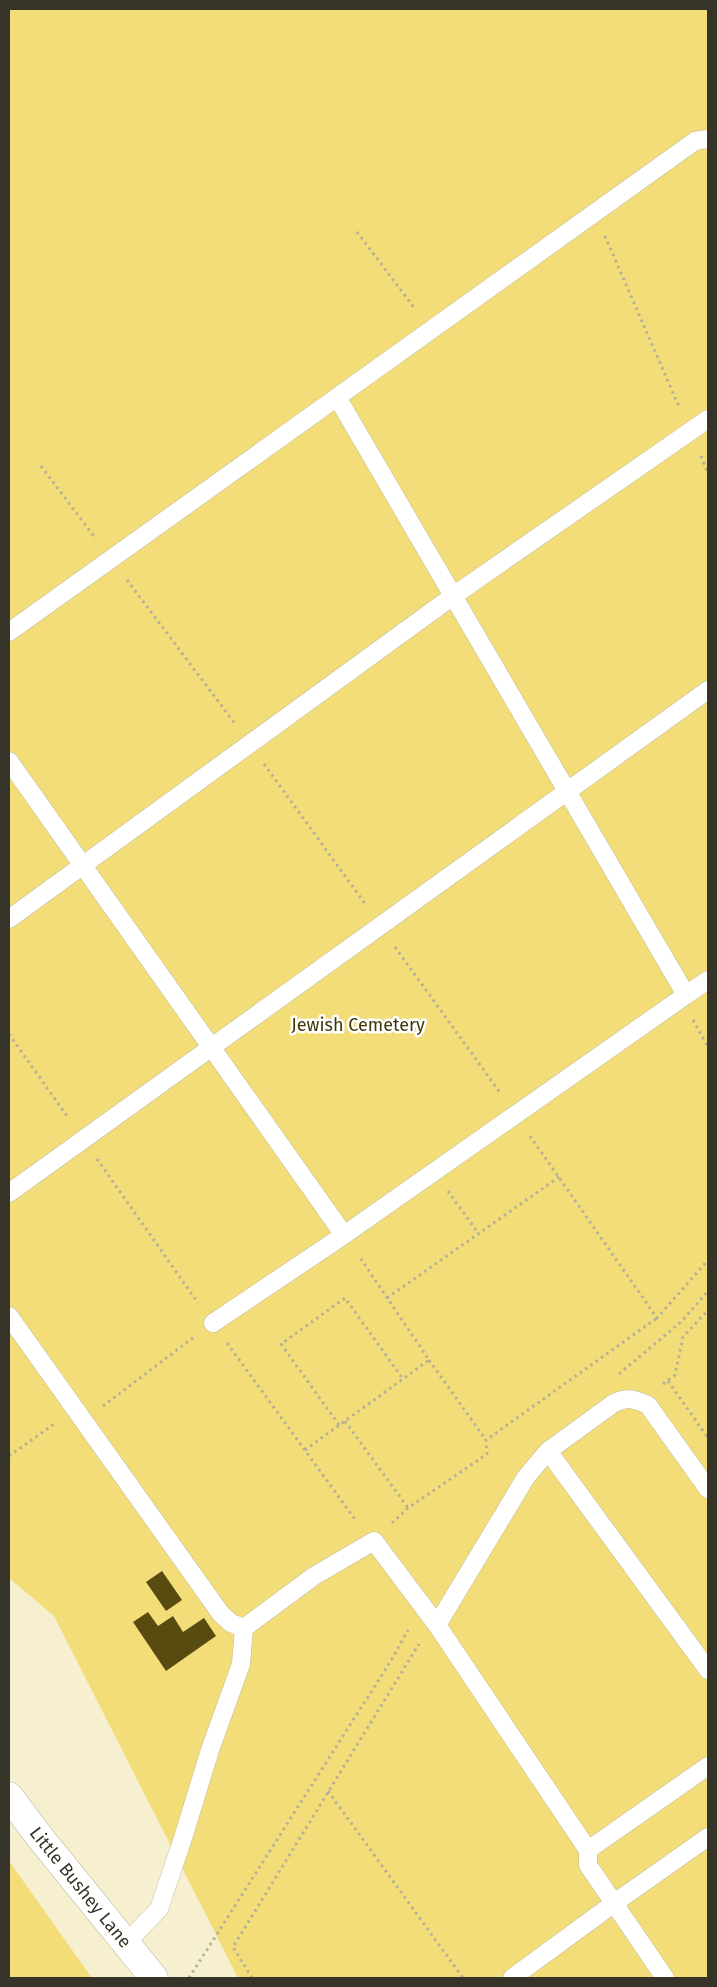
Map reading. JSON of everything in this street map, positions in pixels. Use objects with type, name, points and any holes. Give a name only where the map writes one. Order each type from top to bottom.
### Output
[{"type":"street","name":"Little Bushey Lane","points":[[9,1796],[154,1978]]},
{"type":"lane","points":[[9,632],[594,212],[695,141],[708,139]]},
{"type":"lane","points":[[338,397],[686,995]]},
{"type":"lane","points":[[9,919],[453,596],[708,419]]},
{"type":"lane","points":[[9,1193],[708,690]]},
{"type":"lane","points":[[9,761],[344,1235]]},
{"type":"lane","points":[[213,1324],[344,1235],[708,980]]},
{"type":"lane","points":[[9,1316],[221,1614],[231,1623],[244,1628]]},
{"type":"lane","points":[[437,1625],[526,1477],[548,1450],[614,1402],[623,1398],[635,1399],[648,1405],[708,1490]]},
{"type":"lane","points":[[548,1450],[708,1670]]},
{"type":"lane","points":[[125,1944],[159,1909],[210,1750],[241,1664],[244,1628],[314,1576],[374,1541],[437,1625],[588,1850],[588,1865],[665,1978]]},
{"type":"lane","points":[[588,1850],[708,1766]]},
{"type":"lane","points":[[512,1978],[613,1904],[708,1838]]},
{"type":"path","points":[[594,212],[708,474]]},
{"type":"path","points":[[357,232],[431,330]]},
{"type":"path","points":[[9,1034],[213,1324],[358,1524],[374,1541],[408,1508],[487,1454],[486,1440],[344,1235]]},
{"type":"path","points":[[434,1172],[478,1233]]},
{"type":"path","points":[[387,1298],[559,1177]]},
{"type":"path","points":[[339,1425],[280,1344],[345,1298],[403,1379]]},
{"type":"path","points":[[643,1403],[652,1392],[675,1375],[683,1337],[708,1310]]},
{"type":"path","points":[[486,1440],[657,1318]]},
{"type":"path","points":[[9,1456],[79,1415],[213,1324]]},
{"type":"path","points":[[304,1450],[429,1360]]},
{"type":"path","points":[[668,1381],[708,1438]]},
{"type":"path","points":[[345,1421],[408,1508]]},
{"type":"path","points":[[252,1978],[233,1947],[417,1646],[437,1625]]},
{"type":"path","points":[[328,1791],[463,1978]]},
{"type":"green space","name":"Jewish Cemetery","points":[[9,9],[708,9],[708,1978],[238,1978],[54,1616],[9,1578]]},
{"type":"green space","points":[[9,1861],[92,1978],[9,1978]]},
{"type":"building","points":[[162,1571],[182,1600],[166,1611],[146,1582]]},
{"type":"building","points":[[148,1612],[158,1626],[173,1616],[183,1632],[204,1618],[216,1636],[166,1671],[133,1622]]}]
